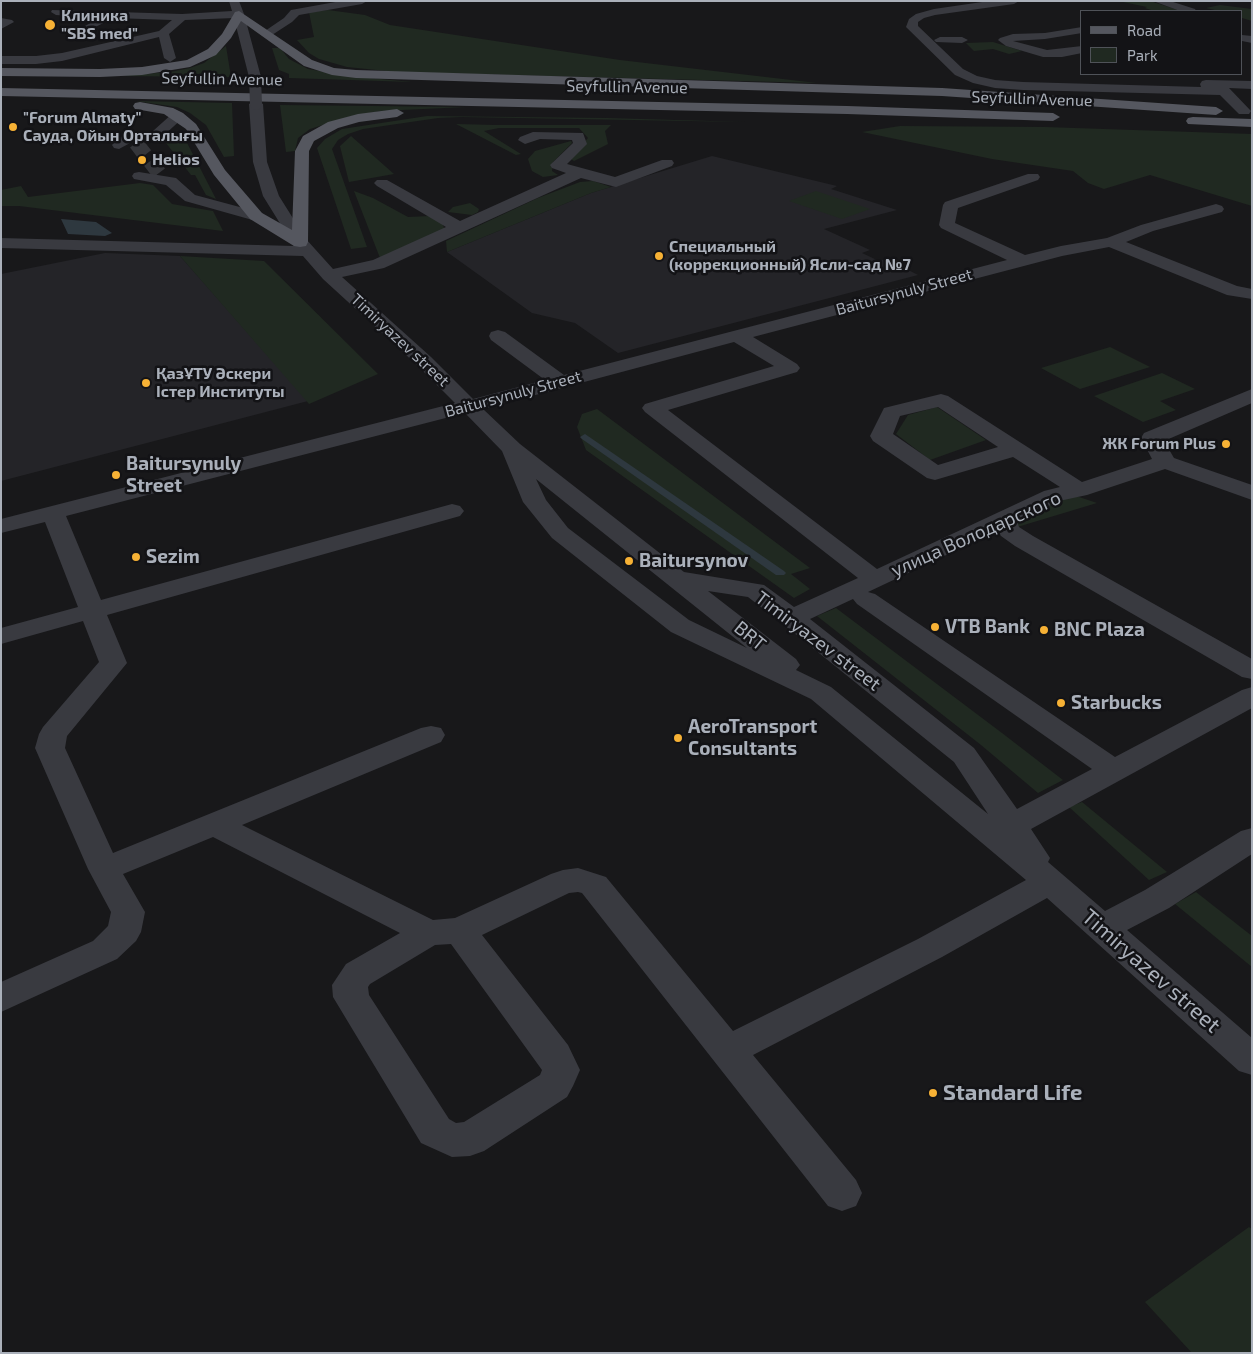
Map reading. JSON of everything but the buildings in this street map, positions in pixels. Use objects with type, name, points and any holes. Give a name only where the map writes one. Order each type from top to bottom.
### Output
[{"type":"main road","points":[[1,72],[100,73],[142,71],[181,66],[203,58],[212,52],[227,36],[240,14],[308,64],[324,69],[356,74],[942,92],[1216,111]]},
{"type":"main road","name":"Seyfullin Avenue","points":[[1,81],[826,99],[1216,111],[1249,116]]},
{"type":"main road","name":"Seyfullin Avenue","points":[[1,92],[847,110],[1066,118],[852,119],[480,111],[389,114],[358,118],[333,125],[316,133],[308,139],[302,151],[304,247]]},
{"type":"main road","points":[[1,102],[128,105],[168,110],[191,127],[219,172],[256,216],[304,247]]},
{"type":"main road","points":[[1154,120],[1249,116]]},
{"type":"street","points":[[234,1],[240,14],[254,77],[260,162],[270,196],[304,247],[330,275],[378,264],[579,174]]},
{"type":"street","points":[[268,33],[288,20],[297,7],[362,1]]},
{"type":"street","points":[[964,1],[978,6]]},
{"type":"street","points":[[1014,1],[934,12],[920,16],[912,21],[912,27],[959,72],[973,79],[995,84],[1227,95],[1252,92]]},
{"type":"street","points":[[1158,1],[1187,10]]},
{"type":"street","points":[[56,12],[182,17],[240,14]]},
{"type":"street","points":[[91,26],[112,15]]},
{"type":"street","points":[[1,60],[36,60],[62,57],[163,33],[182,17]]},
{"type":"street","points":[[1,21],[8,22],[1,26]]},
{"type":"street","points":[[1080,30],[1045,36],[1013,37],[1004,40],[1010,44],[1047,54],[1080,49]]},
{"type":"street","points":[[163,33],[170,58]]},
{"type":"street","points":[[924,38],[962,40]]},
{"type":"street","points":[[940,40],[957,47],[955,53],[972,68],[1004,78],[1045,81],[1252,85]]},
{"type":"street","points":[[1227,95],[1249,116]]},
{"type":"street","points":[[126,143],[157,134],[170,125],[178,116]]},
{"type":"street","points":[[525,140],[538,135],[578,136],[580,144],[557,165],[579,174],[616,182],[667,163]]},
{"type":"street","points":[[139,176],[165,177],[190,198],[256,216]]},
{"type":"street","points":[[1024,261],[947,225],[951,205],[1033,177]]},
{"type":"street","points":[[382,182],[460,228]]},
{"type":"street","name":"Baitursynuly Street","points":[[1,526],[1061,251],[1111,242],[1147,228],[1216,209]]},
{"type":"street","points":[[1111,242],[1233,291],[1252,294]]},
{"type":"street","points":[[1,243],[304,247]]},
{"type":"street","points":[[1,259],[69,245]]},
{"type":"street","name":"Timiryazev street","points":[[330,275],[512,448],[678,579],[755,590],[964,755],[1050,882]]},
{"type":"street","points":[[498,336],[560,382]]},
{"type":"street","points":[[737,336],[790,368],[652,408],[861,591],[1114,770]]},
{"type":"street","points":[[1252,395],[1152,438],[1165,462],[1252,493]]},
{"type":"street","points":[[1015,449],[935,473],[881,436],[891,412],[941,400],[1079,490]]},
{"type":"street","name":"Timiryazev street","points":[[512,448],[535,502],[560,533],[680,626],[821,693],[1050,882],[1252,1060]]},
{"type":"street","name":"улица Володарского","points":[[861,591],[1008,526],[1052,496],[1079,490],[1165,462]]},
{"type":"street","points":[[1,636],[452,511]]},
{"type":"street","points":[[1,998],[106,950],[124,932],[128,912],[104,869],[50,748],[53,734],[113,663],[53,513]]},
{"type":"street","points":[[1008,526],[1252,671]]},
{"type":"street","name":"BRT","points":[[678,579],[821,693]]},
{"type":"street","points":[[792,618],[861,591]]},
{"type":"street","points":[[1012,825],[1252,696]]},
{"type":"street","points":[[104,869],[431,736]]},
{"type":"street","points":[[214,824],[444,932],[555,1056],[561,1070],[554,1086],[470,1139],[452,1140],[435,1131],[352,996],[350,985],[358,974],[444,932],[563,882],[578,880],[594,885],[842,1193]]},
{"type":"street","points":[[1103,928],[1245,852]]},
{"type":"street","points":[[728,1052],[930,948],[1050,882]]},
{"type":"shaded area","name":"Специальный (коррекционный) Ясли-сад №7","points":[[712,156],[837,186],[831,189],[897,210],[824,229],[870,250],[862,253],[879,261],[887,259],[918,275],[618,353],[575,323],[532,313],[447,252],[591,193]]},
{"type":"shaded area","points":[[61,219],[96,222],[112,233],[105,236],[68,234]]},
{"type":"shaded area","name":"ҚазҰТУ Әскери Істер Институты","points":[[105,253],[180,256],[308,401],[1,481],[1,274]]},
{"type":"green space","points":[[1150,1],[1179,10],[1151,10],[1145,8],[1147,7],[1123,2]]},
{"type":"green space","points":[[1220,5],[1252,9],[1252,21],[1243,18],[1243,10],[1215,10],[1206,8]]},
{"type":"green space","points":[[328,10],[365,15],[390,25],[620,60],[817,83],[396,72],[347,67],[319,59],[309,53],[297,40],[314,37],[309,12]]},
{"type":"green space","points":[[993,42],[1022,51],[1009,54],[993,49],[974,51],[966,43]]},
{"type":"green space","points":[[226,46],[231,77],[117,76],[170,72],[190,68],[204,63]]},
{"type":"green space","points":[[272,48],[280,48],[289,59],[308,69],[349,76],[412,82],[289,78],[289,74],[279,70]]},
{"type":"green space","points":[[136,101],[232,103],[234,156],[224,157],[206,125],[190,113],[177,107]]},
{"type":"green space","points":[[280,105],[466,107],[381,111],[352,116],[310,129],[298,138],[295,151],[286,152]]},
{"type":"green space","points":[[427,116],[746,122],[461,117],[438,118],[363,129],[338,140],[332,149],[367,247],[351,249],[317,148],[325,139],[342,129]]},
{"type":"green space","points":[[456,124],[611,125],[605,131],[608,144],[574,161],[571,159],[588,138],[579,128],[499,128],[484,131],[521,154],[516,155]]},
{"type":"green space","points":[[900,126],[1045,127],[1252,134],[1252,206],[1150,175],[1104,189],[1088,183],[1073,171],[992,159],[862,132]]},
{"type":"green space","points":[[177,135],[184,137],[216,199],[206,195],[195,175],[191,175],[166,143]]},
{"type":"green space","points":[[351,136],[394,174],[349,182],[340,146]]},
{"type":"green space","points":[[571,141],[572,143],[553,162],[552,171],[558,175],[543,177],[532,171],[528,159],[535,151]]},
{"type":"green space","points":[[593,181],[611,187],[591,193],[447,252],[446,241],[538,198],[580,182]]},
{"type":"green space","points":[[140,183],[153,185],[172,204],[213,211],[223,231],[19,206],[1,206],[1,190],[21,186],[28,197]]},
{"type":"green space","points":[[354,191],[373,198],[408,217],[430,216],[442,223],[445,230],[380,258]]},
{"type":"green space","points":[[816,191],[870,209],[842,219],[789,201]]},
{"type":"green space","points":[[470,203],[479,209],[478,212],[472,215],[448,212],[453,207]]},
{"type":"green space","points":[[180,256],[264,261],[378,374],[309,404]]},
{"type":"green space","points":[[1110,347],[1150,367],[1080,389],[1041,368]]},
{"type":"green space","points":[[1162,373],[1195,389],[1160,401],[1176,410],[1143,422],[1094,396]]},
{"type":"green space","points":[[937,407],[986,440],[930,460],[896,434],[908,415]]},
{"type":"green space","points":[[597,409],[810,568],[791,574],[810,589],[794,598],[586,450],[577,427],[582,414]]},
{"type":"green space","points":[[1073,495],[1097,503],[1014,528],[1011,520]]},
{"type":"green space","points":[[836,608],[1063,780],[1038,793],[981,745],[817,616]]},
{"type":"green space","points":[[1082,802],[1167,872],[1149,880],[1069,807]]},
{"type":"green space","points":[[1196,892],[1252,936],[1252,967],[1175,904]]},
{"type":"green space","points":[[1249,1227],[1252,1229],[1252,1353],[1192,1353],[1145,1302]]},
{"type":"waterway","points":[[585,437],[780,573]]},
{"type":"tunnel","points":[[136,143],[159,173]]},
{"type":"place","name":"Клиника \"SBS med\"","points":[[50,25]]},
{"type":"place","name":"\"Forum Almaty\" Сауда, Ойын Орталығы","points":[[13,127]]},
{"type":"place","name":"Helios","points":[[142,160]]},
{"type":"place","name":"Специальный (коррекционный) Ясли-сад №7","points":[[659,256]]},
{"type":"place","name":"ҚазҰТУ Әскери Істер Институты","points":[[146,383]]},
{"type":"place","name":"ЖК Forum Plus","points":[[1226,444]]},
{"type":"place","name":"Baitursynuly Street","points":[[116,475]]},
{"type":"place","name":"Sezim","points":[[136,557]]},
{"type":"place","name":"Baitursynov","points":[[629,561]]},
{"type":"place","name":"VTB Bank","points":[[935,627]]},
{"type":"place","name":"BNC Plaza","points":[[1044,630]]},
{"type":"place","name":"Starbucks","points":[[1061,703]]},
{"type":"place","name":"AeroTransport Consultants","points":[[678,738]]},
{"type":"place","name":"Standard Life","points":[[933,1093]]}]
